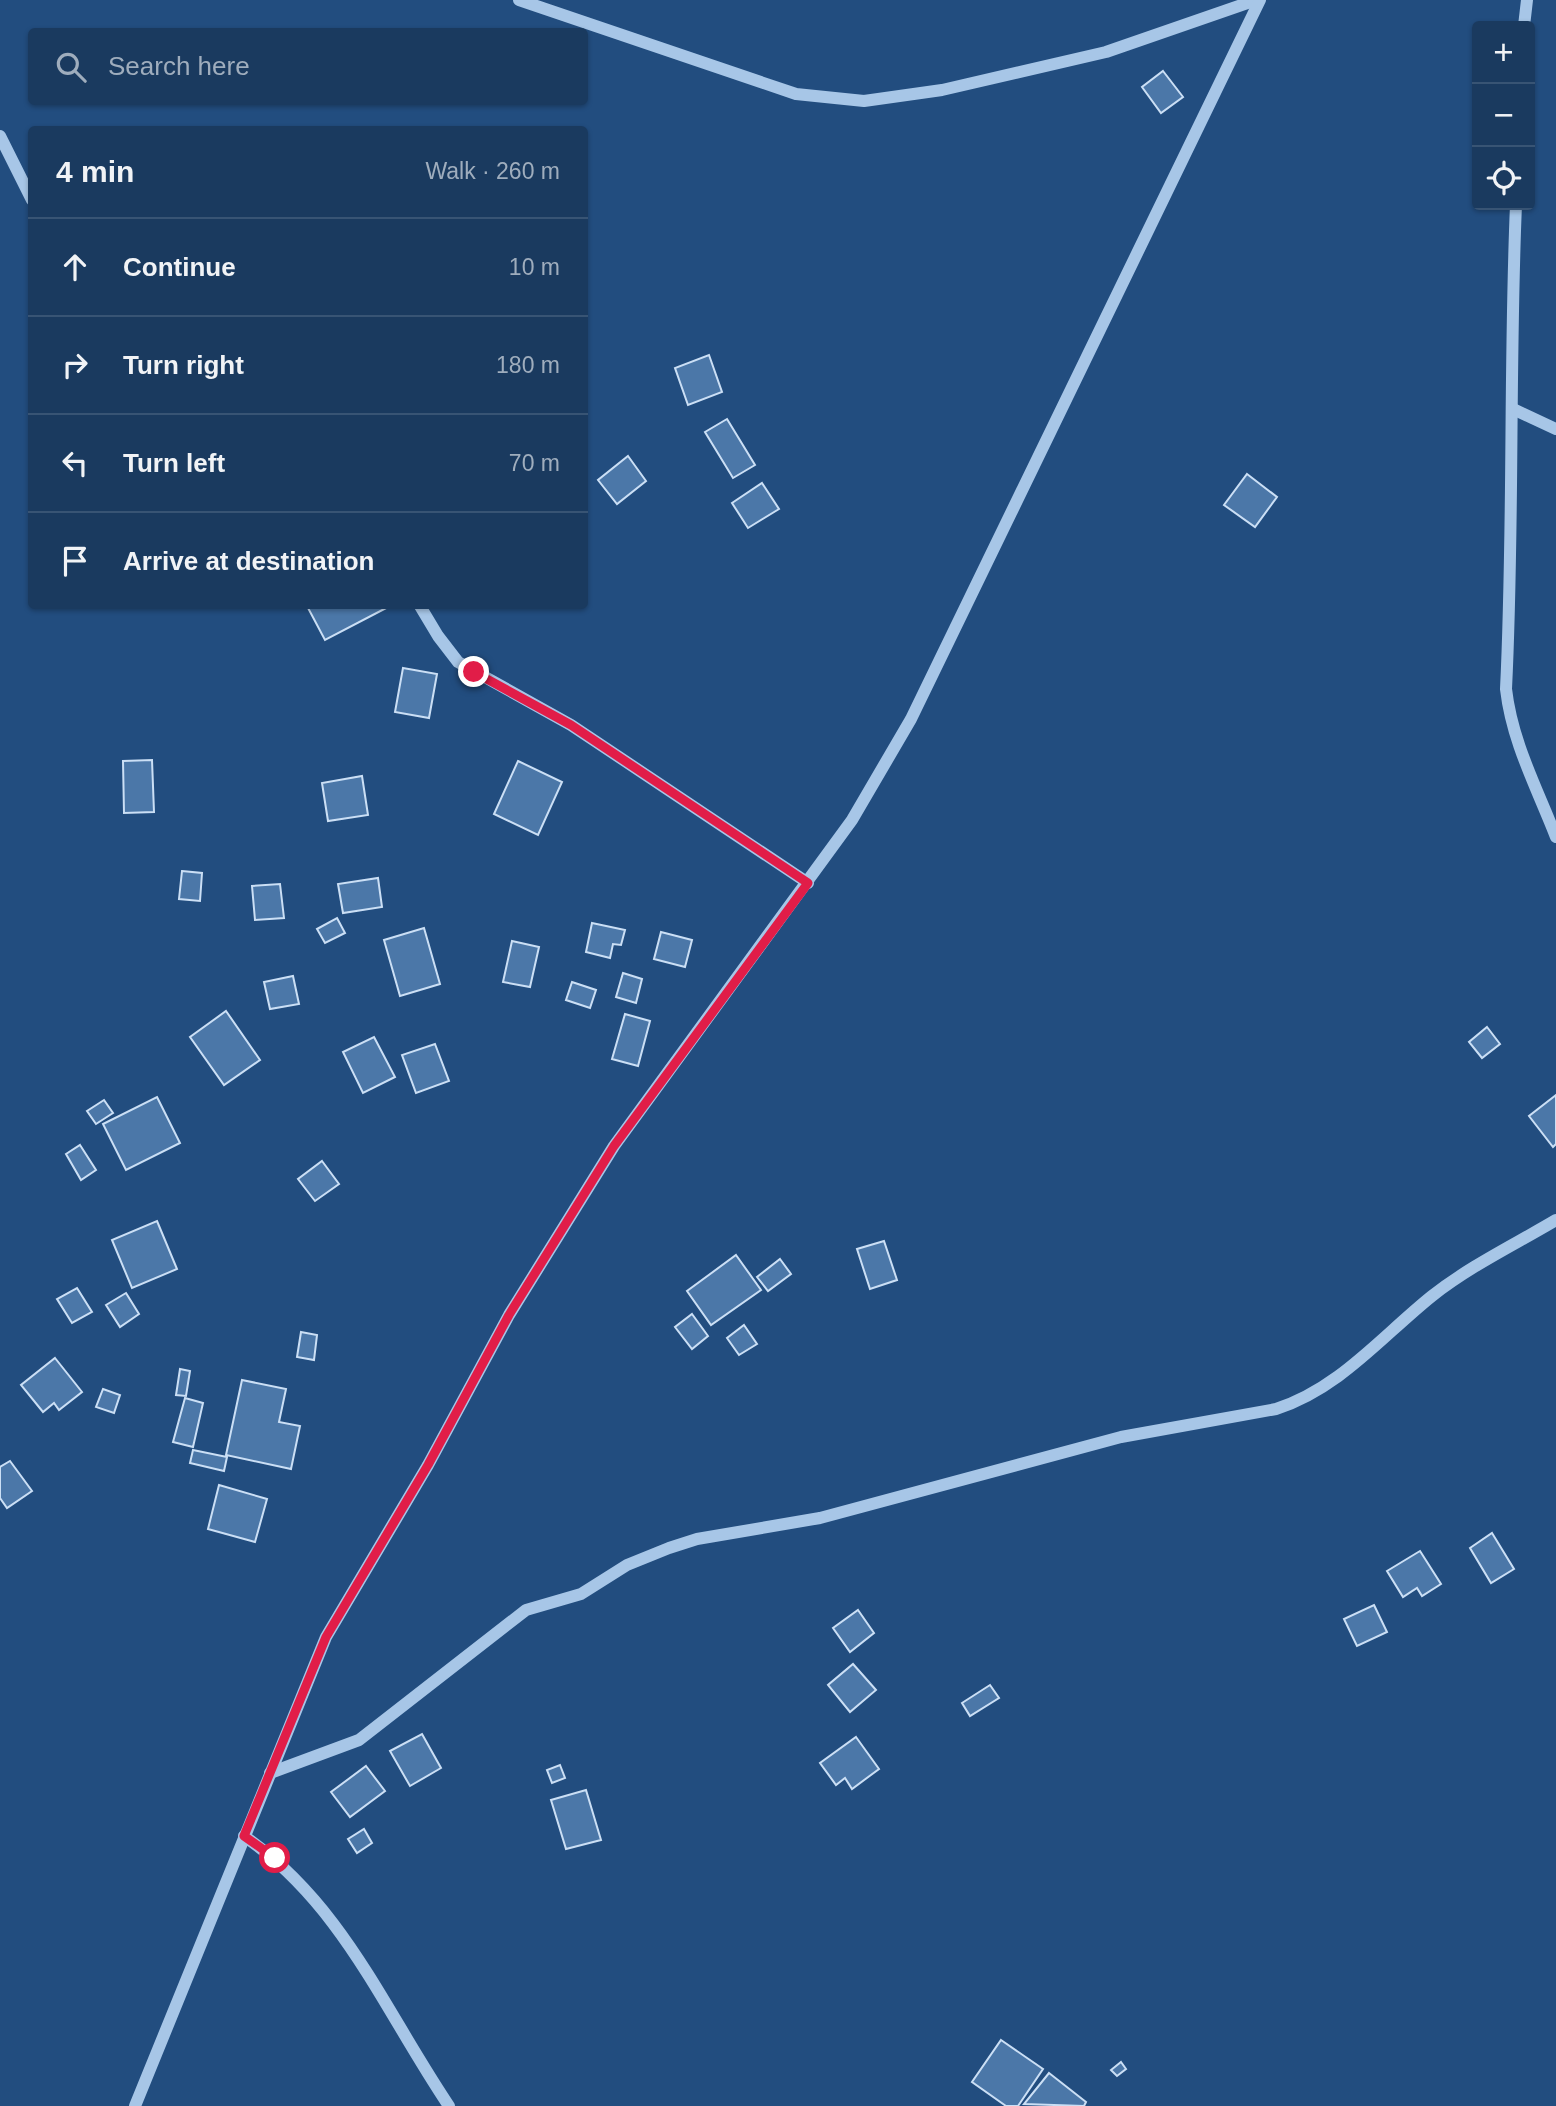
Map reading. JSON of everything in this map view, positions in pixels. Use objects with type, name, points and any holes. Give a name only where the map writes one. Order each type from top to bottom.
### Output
[{"type":"street","points":[[519,0],[796,94],[864,101],[942,90],[1106,52],[1258,0]]},
{"type":"street","points":[[135,2106],[326,1637],[428,1465],[509,1315],[614,1146],[852,820],[911,719],[1258,0]]},
{"type":"street","points":[[1525,21],[1527,0]]},
{"type":"street","points":[[0,136],[28,192]]},
{"type":"street","points":[[1516,210],[1513,494],[1506,689],[1509,719],[1556,837]]},
{"type":"street","points":[[1513,409],[1556,429]]},
{"type":"street","points":[[422,609],[458,662],[582,732],[808,883]]},
{"type":"street","points":[[270,1773],[359,1740],[526,1610],[580,1594],[627,1565],[669,1548],[697,1539],[820,1518],[1121,1437],[1276,1409],[1299,1402],[1327,1387],[1434,1294],[1503,1248],[1556,1220]]},
{"type":"street","points":[[244,1836],[275,1858],[309,1890],[336,1924],[449,2106]]},
{"type":"building","points":[[1163,71],[1183,97],[1161,113],[1142,87]]},
{"type":"building","points":[[709,355],[722,392],[688,405],[675,368]]},
{"type":"building","points":[[727,419],[755,465],[733,478],[705,432]]},
{"type":"building","points":[[628,456],[646,481],[617,504],[598,480]]},
{"type":"building","points":[[1247,474],[1277,497],[1255,527],[1224,505]]},
{"type":"building","points":[[762,483],[779,509],[748,528],[732,503]]},
{"type":"building","points":[[309,609],[384,609],[325,640]]},
{"type":"building","points":[[403,668],[437,674],[429,718],[395,712]]},
{"type":"building","points":[[152,760],[154,812],[124,813],[123,761]]},
{"type":"building","points":[[518,761],[562,782],[538,835],[494,814]]},
{"type":"building","points":[[362,776],[368,815],[328,821],[322,783]]},
{"type":"building","points":[[182,871],[202,873],[200,901],[179,899]]},
{"type":"building","points":[[378,878],[382,907],[343,913],[338,884]]},
{"type":"building","points":[[280,884],[284,918],[255,920],[252,886]]},
{"type":"building","points":[[337,918],[345,933],[325,943],[317,929]]},
{"type":"building","points":[[592,923],[625,930],[621,945],[613,944],[610,958],[586,952]]},
{"type":"building","points":[[424,928],[440,984],[400,996],[384,940]]},
{"type":"building","points":[[661,932],[692,940],[685,967],[654,959]]},
{"type":"building","points":[[512,941],[539,947],[530,987],[503,982]]},
{"type":"building","points":[[623,973],[642,979],[636,1003],[616,997]]},
{"type":"building","points":[[293,976],[299,1004],[270,1009],[264,982]]},
{"type":"building","points":[[572,982],[596,990],[590,1008],[566,1000]]},
{"type":"building","points":[[226,1011],[260,1060],[224,1085],[190,1037]]},
{"type":"building","points":[[625,1014],[650,1021],[638,1066],[612,1059]]},
{"type":"building","points":[[1487,1027],[1500,1044],[1482,1058],[1469,1042]]},
{"type":"building","points":[[374,1037],[395,1077],[363,1093],[343,1052]]},
{"type":"building","points":[[435,1044],[449,1081],[416,1093],[402,1055]]},
{"type":"building","points":[[1556,1095],[1556,1144],[1553,1147],[1529,1116]]},
{"type":"building","points":[[157,1097],[180,1143],[126,1170],[103,1124]]},
{"type":"building","points":[[104,1100],[113,1113],[96,1124],[87,1111]]},
{"type":"building","points":[[80,1145],[96,1170],[81,1180],[66,1154]]},
{"type":"building","points":[[322,1161],[339,1184],[315,1201],[298,1179]]},
{"type":"building","points":[[157,1221],[177,1269],[132,1288],[112,1240]]},
{"type":"building","points":[[884,1241],[897,1280],[870,1289],[857,1249]]},
{"type":"building","points":[[736,1255],[761,1290],[711,1325],[687,1291]]},
{"type":"building","points":[[780,1259],[791,1274],[768,1291],[757,1277]]},
{"type":"building","points":[[77,1288],[92,1312],[72,1323],[57,1299]]},
{"type":"building","points":[[126,1293],[139,1314],[120,1327],[106,1305]]},
{"type":"building","points":[[692,1314],[708,1336],[692,1349],[675,1327]]},
{"type":"building","points":[[744,1325],[757,1344],[739,1355],[727,1338]]},
{"type":"building","points":[[301,1332],[317,1335],[314,1360],[297,1357]]},
{"type":"building","points":[[55,1358],[82,1392],[59,1410],[54,1403],[43,1412],[21,1385]]},
{"type":"building","points":[[180,1369],[190,1371],[186,1396],[176,1395]]},
{"type":"building","points":[[242,1380],[286,1389],[279,1422],[300,1426],[291,1469],[226,1455]]},
{"type":"building","points":[[103,1389],[120,1395],[114,1413],[96,1407]]},
{"type":"building","points":[[185,1398],[203,1403],[193,1447],[173,1442]]},
{"type":"building","points":[[193,1450],[227,1457],[224,1471],[190,1463]]},
{"type":"building","points":[[10,1461],[32,1491],[7,1508],[0,1498],[0,1467]]},
{"type":"building","points":[[219,1485],[267,1499],[255,1542],[208,1529]]},
{"type":"building","points":[[1492,1533],[1514,1569],[1491,1583],[1470,1548]]},
{"type":"building","points":[[1420,1551],[1441,1584],[1422,1596],[1417,1588],[1403,1597],[1387,1571]]},
{"type":"building","points":[[1374,1605],[1387,1632],[1357,1646],[1344,1619]]},
{"type":"building","points":[[858,1610],[874,1633],[850,1652],[833,1628]]},
{"type":"building","points":[[853,1664],[876,1690],[850,1712],[828,1685]]},
{"type":"building","points":[[990,1685],[999,1698],[970,1716],[962,1703]]},
{"type":"building","points":[[422,1734],[441,1768],[410,1786],[390,1751]]},
{"type":"building","points":[[856,1737],[879,1769],[852,1789],[845,1778],[836,1785],[820,1763]]},
{"type":"building","points":[[560,1765],[565,1778],[552,1783],[547,1770]]},
{"type":"building","points":[[366,1766],[385,1791],[350,1817],[331,1792]]},
{"type":"building","points":[[586,1790],[601,1840],[566,1849],[551,1800]]},
{"type":"building","points":[[364,1829],[372,1843],[357,1853],[348,1839]]},
{"type":"building","points":[[1001,2040],[1043,2069],[1018,2106],[1006,2106],[972,2082]]},
{"type":"building","points":[[1121,2062],[1126,2069],[1117,2076],[1111,2070]]},
{"type":"building","points":[[1049,2073],[1086,2102],[1084,2106],[1024,2104]]},
{"type":"route","points":[[275,1858],[244,1836],[326,1637],[428,1465],[509,1315],[614,1146],[808,883],[571,725],[474,672]]}]
